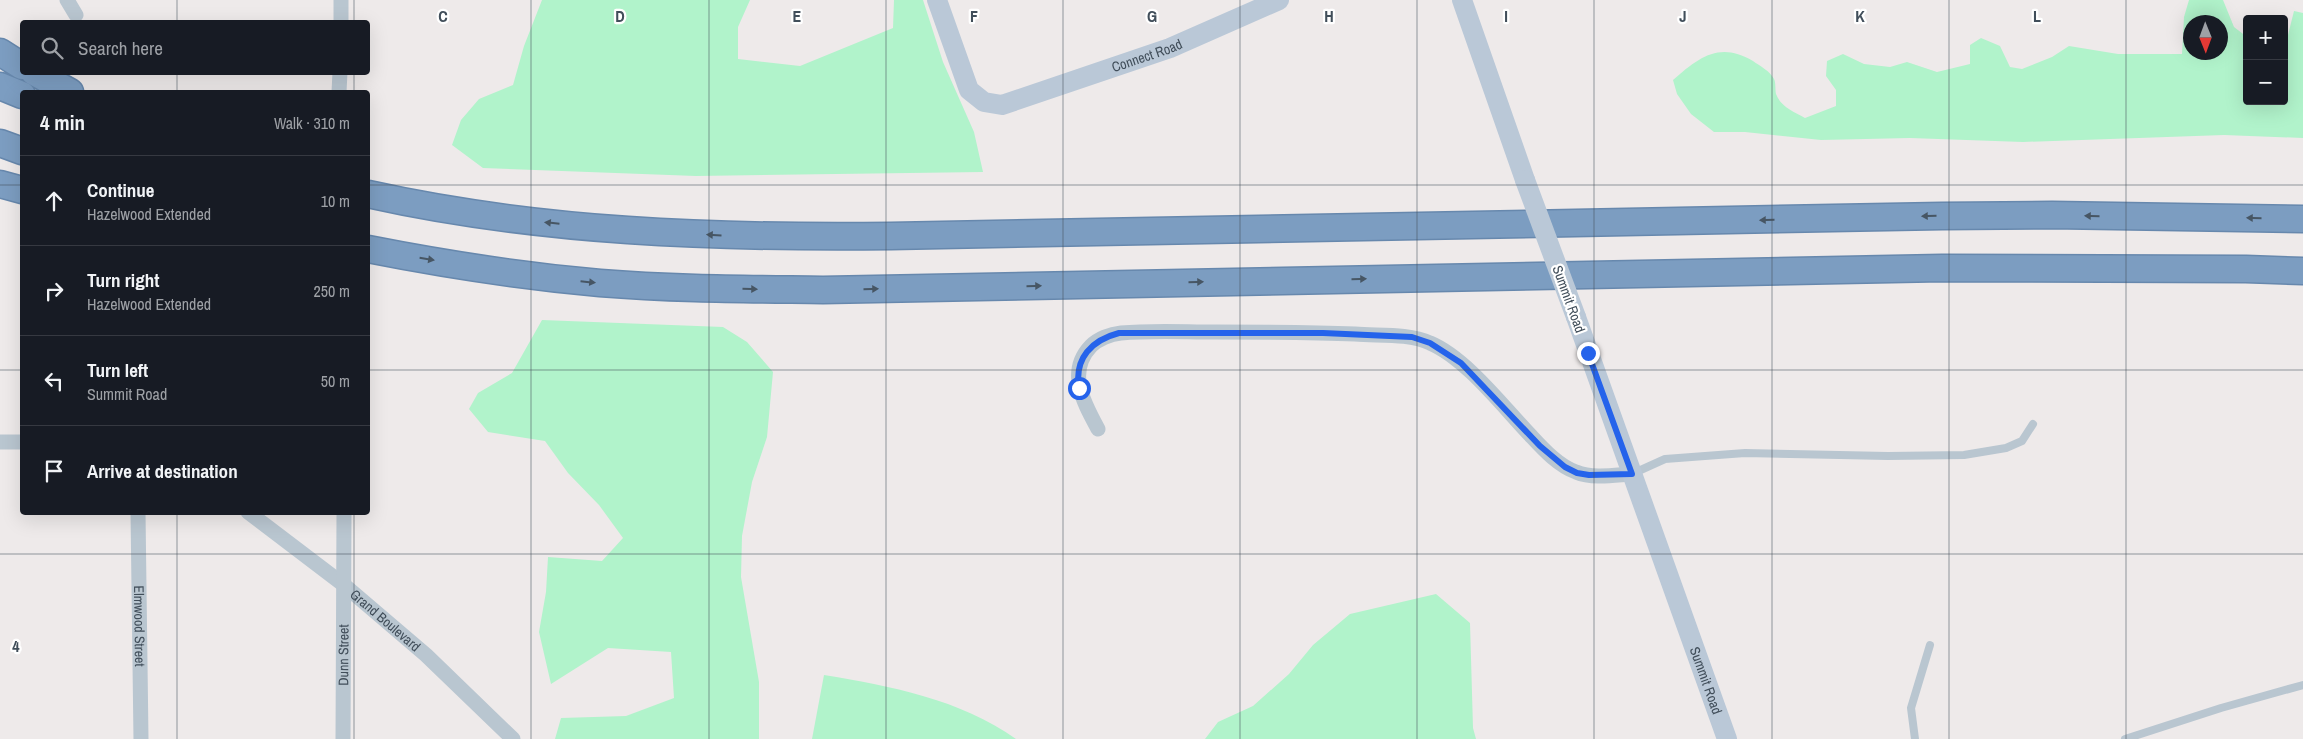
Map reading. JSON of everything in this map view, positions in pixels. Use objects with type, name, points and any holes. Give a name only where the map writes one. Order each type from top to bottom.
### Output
[{"type":"highway","points":[[0,52],[20,65]]},
{"type":"highway","points":[[39,75],[66,90]]},
{"type":"highway","points":[[0,86],[20,93]]},
{"type":"highway","points":[[0,143],[20,151]]},
{"type":"highway","points":[[0,184],[20,189]]},
{"type":"highway","points":[[370,194],[480,214],[596,228],[760,237],[1942,216],[2303,219]]},
{"type":"highway","points":[[371,250],[514,274],[600,283],[699,289],[785,290],[1942,268],[2303,271]]},
{"type":"street","points":[[67,0],[76,15]]},
{"type":"street","points":[[340,20],[341,0]]},
{"type":"street","name":"Connect Road","points":[[936,0],[969,90],[984,102],[1002,105],[1170,48],[1279,0]]},
{"type":"street","name":"Summit Road","points":[[1462,0],[1726,739]]},
{"type":"street","points":[[340,75],[340,90]]},
{"type":"street","points":[[1098,429],[1079,388],[1078,370],[1083,356],[1092,345],[1104,337],[1119,333],[1161,332],[1323,333],[1412,337],[1430,343],[1461,363],[1540,446],[1565,467],[1577,473],[1589,475],[1632,474]]},
{"type":"street","points":[[0,442],[20,442]]},
{"type":"street","name":"Elmwood Street","points":[[138,515],[141,739]]},
{"type":"street","name":"Grand Boulevard","points":[[252,515],[344,584],[426,655],[513,739]]},
{"type":"street","name":"Dunn Street","points":[[343,739],[344,515]]},
{"type":"lane","points":[[1632,474],[1665,459],[1745,453],[1888,456],[1964,454],[2006,448],[2022,441],[2033,424]]},
{"type":"lane","points":[[1916,739],[1911,708],[1930,645]]},
{"type":"lane","points":[[2125,739],[2221,708],[2303,685]]},
{"type":"green space","points":[[542,0],[750,0],[738,27],[738,59],[800,66],[893,28],[894,0],[923,0],[943,62],[974,132],[983,172],[696,176],[483,168],[452,145],[461,120],[479,99],[513,85],[524,46]]},
{"type":"green space","points":[[2189,0],[2223,0],[2234,27],[2243,34],[2243,105],[2288,105],[2288,35],[2294,11],[2303,13],[2303,138],[2224,135],[2023,142],[1910,138],[1821,140],[1745,132],[1714,132],[1691,114],[1677,94],[1673,80],[1710,54],[1730,52],[1741,55],[1765,69],[1775,81],[1776,94],[1781,102],[1805,118],[1836,106],[1836,90],[1826,76],[1827,61],[1843,54],[1864,64],[1890,67],[1907,62],[1937,72],[1970,64],[1970,45],[1981,38],[2000,46],[2010,67],[2022,69],[2052,57],[2069,46],[2118,54],[2182,54],[2183,36],[2183,60],[2228,60],[2228,15],[2185,15]]},
{"type":"green space","points":[[542,320],[723,327],[747,342],[773,372],[767,437],[752,482],[742,536],[741,577],[759,682],[759,739],[555,739],[561,718],[626,716],[674,698],[671,652],[608,648],[551,684],[539,632],[546,592],[548,557],[602,561],[623,538],[599,505],[568,473],[545,441],[488,432],[469,409],[478,393],[512,373]]},
{"type":"green space","points":[[1436,594],[1470,623],[1473,728],[1476,739],[1205,739],[1218,722],[1253,706],[1289,674],[1313,645],[1350,614]]},
{"type":"green space","points":[[824,675],[874,684],[948,704],[994,725],[1016,739],[812,739]]},
{"type":"route","points":[[1079,388],[1078,370],[1083,356],[1092,345],[1104,337],[1119,333],[1323,333],[1412,337],[1430,343],[1447,352],[1461,363],[1540,446],[1565,467],[1577,473],[1589,475],[1632,474],[1588,353]]}]
